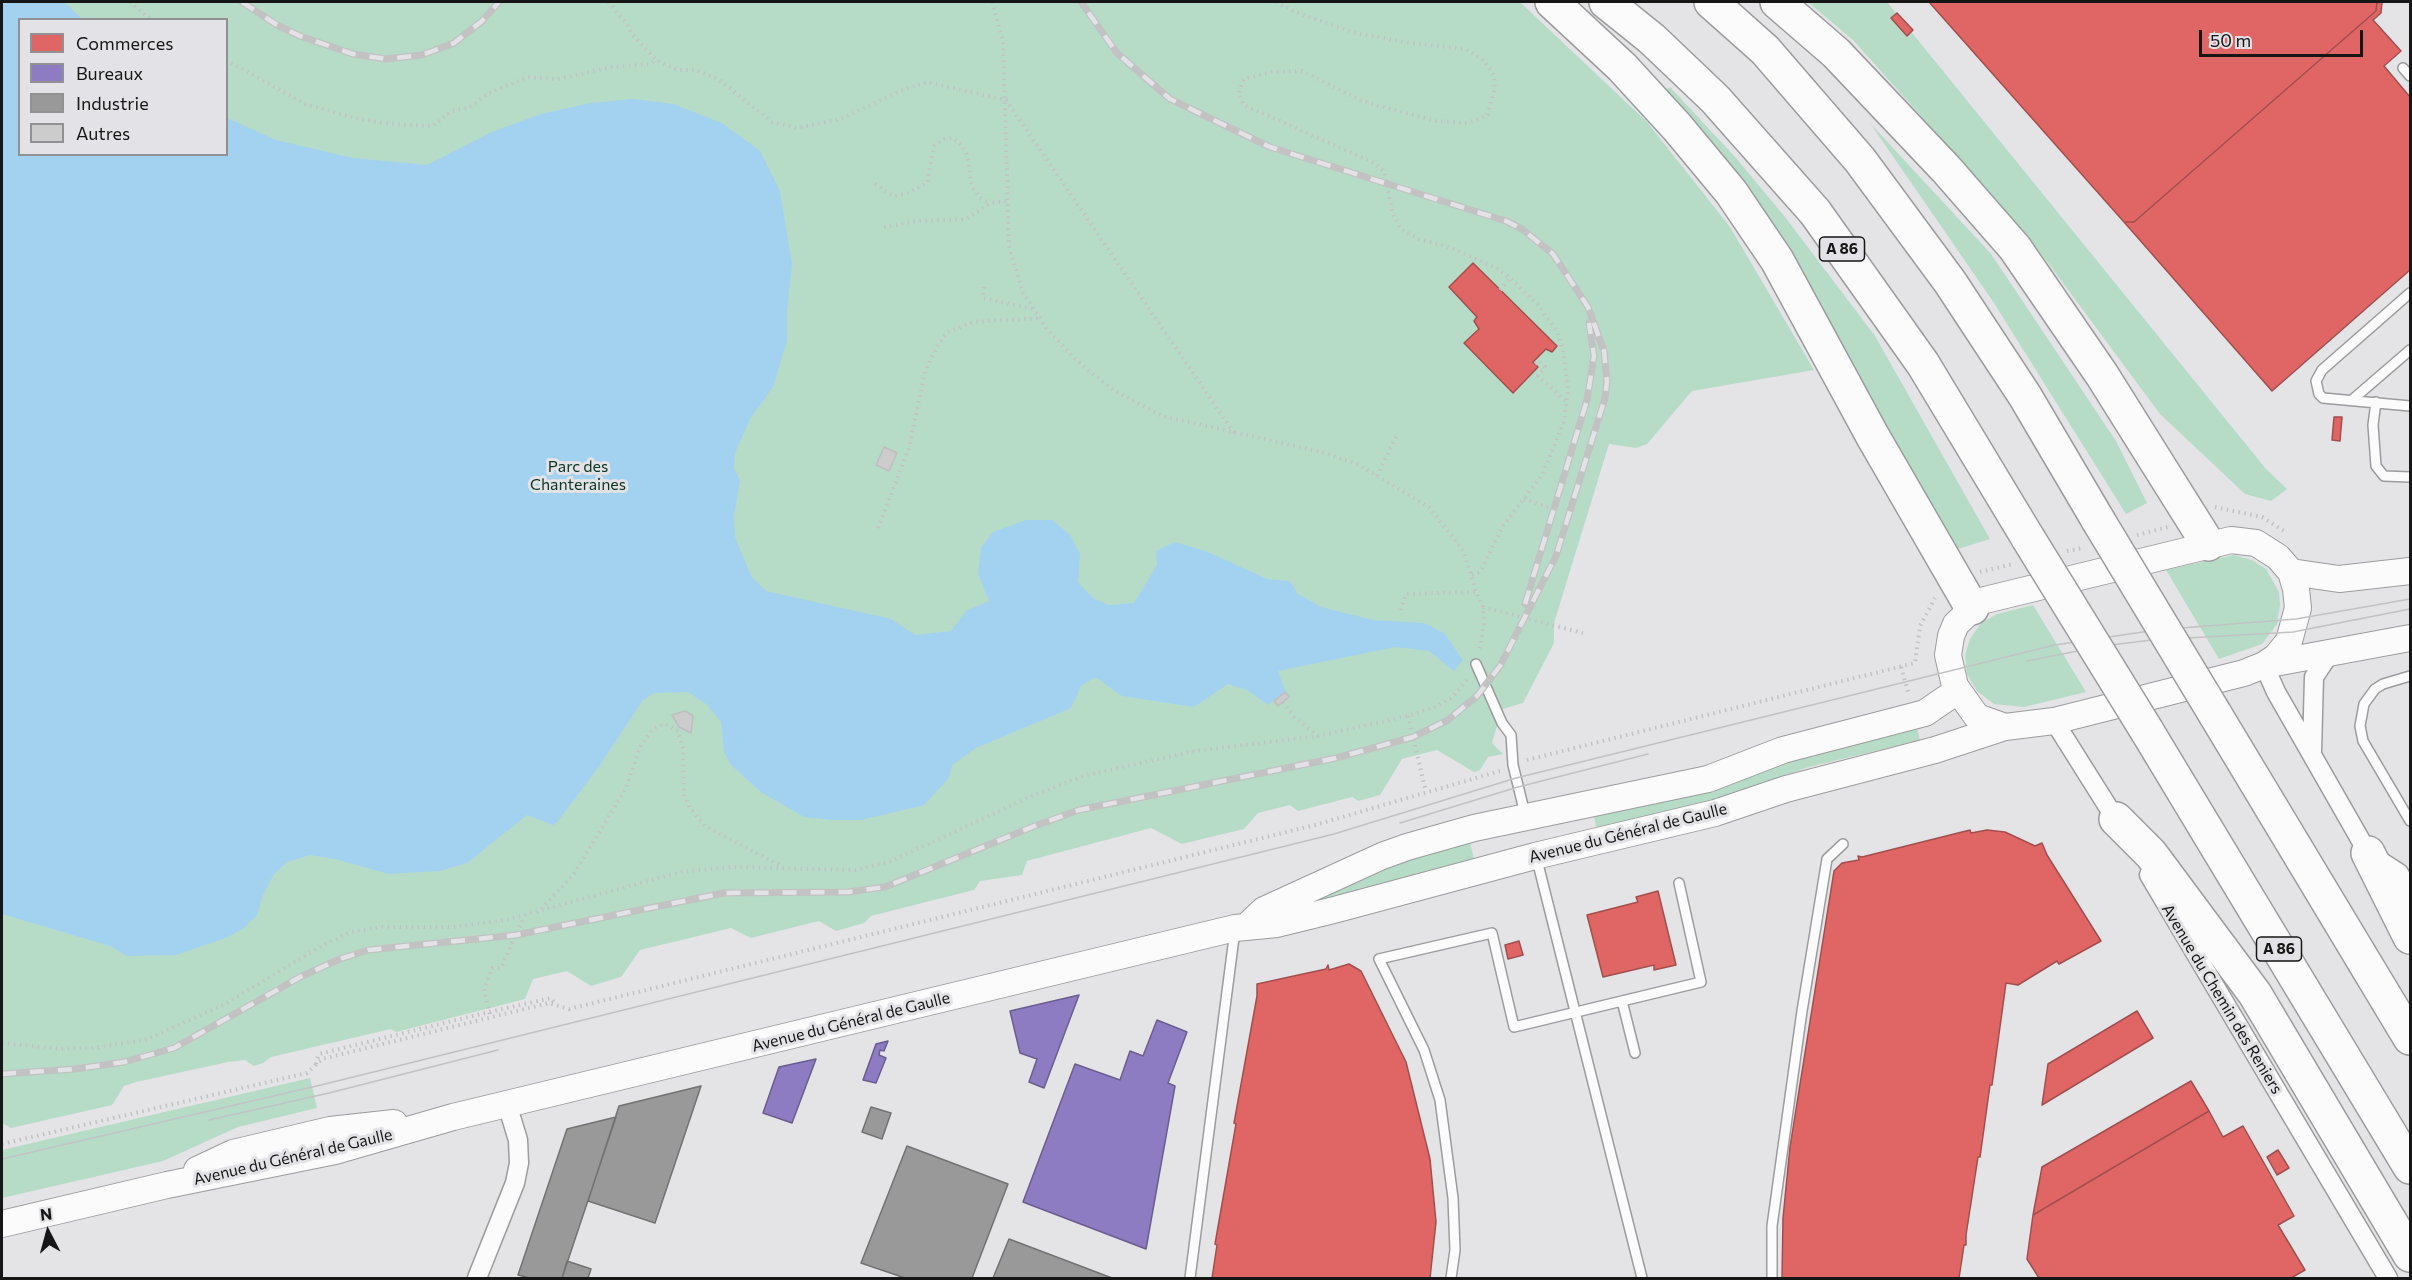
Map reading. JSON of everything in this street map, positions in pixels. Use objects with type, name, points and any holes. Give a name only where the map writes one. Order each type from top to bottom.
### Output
[{"type":"highway","points":[[1552,2],[1622,67],[1677,127],[1731,192],[1777,260],[1872,435],[1972,608]]},
{"type":"highway","name":"A 86","points":[[1606,2],[1652,39],[1715,99],[1815,212],[1923,364],[2022,551],[2147,731],[2410,1167]]},
{"type":"highway","points":[[1712,2],[1765,50],[1860,160],[1963,301],[2025,396],[2092,534],[2216,714],[2410,1038]]},
{"type":"highway","points":[[1777,2],[1836,53],[1946,169],[2015,248],[2102,375],[2208,544]]},
{"type":"highway","points":[[2116,819],[2151,855],[2255,994],[2410,1254]]},
{"type":"highway","points":[[2368,853],[2410,937]]},
{"type":"main road","points":[[2005,727],[1977,717],[1958,691],[1948,655],[1956,624],[1972,608],[1981,602],[2012,592],[2208,544],[2231,540],[2256,543],[2278,557],[2290,572],[2296,589],[2298,608],[2293,632],[2276,657],[2264,665]]},
{"type":"main road","points":[[2290,572],[2339,579],[2410,571]]},
{"type":"main road","name":"Avenue du Général de Gaulle","points":[[2,1224],[167,1185],[233,1153],[330,1130],[453,1117],[1241,927],[1277,924],[1536,856],[1715,813],[1786,789],[1935,750],[2005,727],[2054,721],[2244,673],[2264,665],[2410,638]]},
{"type":"main road","name":"Avenue du Général de Gaulle","points":[[1241,927],[1264,910],[1382,856],[1474,828],[1708,778],[1783,750],[1925,713],[1958,691]]},
{"type":"main road","points":[[1526,817],[1536,856]]},
{"type":"street","points":[[2312,753],[2314,677],[2330,653]]},
{"type":"street","points":[[2264,665],[2276,692],[2368,853],[2399,873],[2410,892]]},
{"type":"street","name":"Avenue du Chemin des Reniers","points":[[2054,721],[2116,819],[2388,1278]]},
{"type":"street","points":[[477,1278],[515,1183],[519,1164],[518,1140],[507,1104]]},
{"type":"lane","points":[[2403,68],[2410,76]]},
{"type":"lane","points":[[2410,293],[2322,370],[2316,381],[2323,398],[2410,406]]},
{"type":"lane","points":[[2352,400],[2410,350]]},
{"type":"lane","points":[[2376,402],[2373,425],[2376,466],[2384,476],[2410,477]]},
{"type":"lane","points":[[1476,664],[1503,723],[1511,735],[1513,765],[1526,817]]},
{"type":"lane","points":[[2410,676],[2383,684],[2375,689],[2364,704],[2361,726],[2363,741],[2410,821]]},
{"type":"lane","points":[[1772,1278],[1772,1226],[1802,1011],[1827,859],[1844,844]]},
{"type":"lane","points":[[1536,856],[1642,1278]]},
{"type":"lane","points":[[1451,1278],[1455,1250],[1453,1198],[1440,1100],[1424,1050],[1379,959],[1492,933],[1514,1028],[1701,982],[1678,883]]},
{"type":"lane","points":[[1190,1278],[1241,927]]},
{"type":"lane","points":[[1622,1001],[1635,1053]]},
{"type":"path","points":[[130,2],[149,18]]},
{"type":"path","points":[[608,2],[656,60],[677,70],[696,70],[718,80],[772,122],[797,128],[841,119],[900,91],[927,82],[1006,100],[1234,434]]},
{"type":"path","points":[[2,1043],[61,1049],[93,1048],[146,1040],[225,1004],[318,948],[351,932],[382,927],[451,927],[537,914],[630,885],[681,872],[730,867],[855,870],[889,862],[1034,795],[1083,776],[1195,751],[1318,736],[1408,716],[1438,706],[1451,698],[1471,675],[1476,664],[1484,624],[1483,607],[1464,552],[1430,507],[1357,464],[1322,452],[1162,416],[1112,389],[1077,361],[1033,309],[1023,293],[1008,246],[1003,41],[999,20],[992,2]]},
{"type":"path","points":[[1276,2],[1298,13],[1355,33],[1410,43],[1465,49],[1484,60],[1494,75],[1495,89],[1487,116],[1467,123],[1436,121],[1362,101],[1302,71],[1272,72],[1244,79],[1238,94],[1244,105],[1372,162],[1384,171],[1393,216],[1401,229],[1419,239],[1470,256],[1510,278],[1544,312],[1557,332],[1565,364],[1567,401],[1564,422],[1542,476],[1503,526],[1480,572],[1472,575]]},
{"type":"path","points":[[228,61],[305,104],[355,118],[391,124],[433,126],[451,111],[469,108],[487,94],[528,77],[558,79],[612,67],[650,64],[656,60]]},
{"type":"path","points":[[875,184],[893,196],[906,194],[927,183],[934,146],[944,139],[953,138],[962,145],[967,155],[972,187],[980,198],[990,203]]},
{"type":"path","points":[[884,226],[918,221],[966,219],[990,203],[1006,201]]},
{"type":"path","points":[[1500,290],[1510,278]]},
{"type":"path","points":[[984,287],[983,298],[1033,309]]},
{"type":"path","points":[[878,528],[909,448],[925,371],[932,353],[943,338],[958,326],[974,322],[1039,318]]},
{"type":"path","points":[[1535,364],[1539,361],[1545,367],[1538,376],[1567,401]]},
{"type":"path","points":[[1377,476],[1398,433]]},
{"type":"path","points":[[1524,499],[1556,510]]},
{"type":"path","points":[[2131,536],[2176,525]]},
{"type":"path","points":[[2062,553],[2092,534]]},
{"type":"path","points":[[1971,574],[2022,551]]},
{"type":"path","points":[[1401,610],[1406,594],[1476,592]]},
{"type":"path","points":[[1526,760],[1915,663],[1920,626],[1937,596]]},
{"type":"path","points":[[1483,607],[1583,633]]},
{"type":"path","points":[[1283,702],[1294,717],[1318,736]]},
{"type":"path","points":[[1408,716],[1426,792]]},
{"type":"path","points":[[537,914],[573,875],[625,790],[641,745],[654,728],[665,724],[678,731],[683,749],[684,795],[690,808],[705,826],[783,867]]},
{"type":"path","points":[[2,1144],[308,1073],[322,1059],[490,1015],[549,1003],[569,1009],[1315,825],[1500,772]]},
{"type":"path","points":[[490,1015],[484,989],[492,968],[501,968],[525,916]]},
{"type":"green space","name":"Parc des Chanteraines","points":[[2,2],[1520,2],[1647,122],[1730,227],[1814,370],[1692,391],[1647,444],[1636,448],[1609,444],[1554,623],[1554,643],[1523,703],[1502,709],[1492,743],[1503,754],[1488,757],[1480,770],[1474,772],[1437,750],[1402,759],[1380,795],[1358,801],[1352,797],[1298,811],[1290,805],[1258,813],[1244,829],[1182,844],[1151,828],[1027,861],[1022,875],[980,881],[974,890],[871,916],[864,923],[836,931],[819,921],[751,938],[731,928],[640,950],[621,977],[591,986],[567,971],[533,979],[525,999],[396,1032],[391,1029],[271,1057],[254,1066],[245,1060],[228,1062],[136,1082],[124,1086],[112,1105],[11,1128],[2,1123]]},
{"type":"green space","points":[[1808,2],[1887,2],[2266,469],[2287,489],[2271,501],[2245,494],[2160,414],[2029,237],[1854,41]]},
{"type":"green space","points":[[1670,87],[1736,158],[1785,217],[1875,336],[1990,539],[1958,549],[1841,350],[1662,93]]},
{"type":"green space","points":[[1870,123],[1991,254],[2116,441],[2147,503],[2126,514],[1994,303]]},
{"type":"green space","points":[[2234,555],[2252,560],[2266,569],[2279,592],[2280,605],[2277,624],[2262,644],[2219,659],[2166,570]]},
{"type":"green space","points":[[2033,605],[2086,692],[2024,707],[1994,704],[1977,691],[1967,674],[1965,655],[1970,639],[1981,623],[1997,614]]},
{"type":"green space","points":[[1917,728],[1920,740],[1809,767],[1694,806],[1597,829],[1594,817],[1668,799],[1793,758]]},
{"type":"green space","points":[[1469,838],[1474,859],[1399,879],[1336,902],[1298,904],[1336,884]]},
{"type":"green space","points":[[310,1078],[317,1108],[238,1127],[163,1161],[2,1198],[2,1150]]},
{"type":"water","points":[[2,2],[64,2],[81,18],[18,18],[18,156],[228,156],[228,118],[276,140],[353,158],[427,165],[492,132],[541,114],[591,103],[634,99],[673,104],[722,123],[760,151],[780,191],[792,264],[787,311],[787,341],[773,387],[750,419],[735,453],[734,468],[740,481],[734,516],[735,537],[751,576],[766,591],[891,619],[915,635],[951,631],[966,611],[989,601],[978,574],[981,548],[993,532],[1026,520],[1052,520],[1070,535],[1080,554],[1078,582],[1094,599],[1109,605],[1134,603],[1157,565],[1156,551],[1175,542],[1208,552],[1267,579],[1290,581],[1298,594],[1321,607],[1373,620],[1424,623],[1444,633],[1463,660],[1454,671],[1429,651],[1395,647],[1278,671],[1285,691],[1268,705],[1247,690],[1228,684],[1194,707],[1122,696],[1095,677],[1081,686],[1071,708],[976,748],[952,765],[949,778],[924,805],[861,820],[804,817],[761,792],[731,765],[724,752],[721,722],[706,704],[688,692],[654,693],[643,700],[598,768],[558,821],[553,825],[527,815],[467,863],[440,871],[389,874],[335,859],[310,855],[287,862],[274,874],[263,895],[257,915],[244,928],[228,937],[176,955],[127,956],[110,946],[2,914]]},
{"type":"building: Commerces","points":[[1929,2],[2377,2],[2376,11],[2134,222],[2124,222]]},
{"type":"building: Commerces","points":[[2377,2],[2382,2],[2381,13],[2373,20],[2401,51],[2384,66],[2410,97],[2410,270],[2272,391],[2124,222],[2134,222],[2376,11]]},
{"type":"building: Commerces","points":[[1897,13],[1913,30],[1907,36],[1891,18]]},
{"type":"building: Commerces","points":[[1473,263],[1557,346],[1552,352],[1546,349],[1533,362],[1538,367],[1513,393],[1464,343],[1479,329],[1474,321],[1477,317],[1449,287]]},
{"type":"building: Commerces","points":[[2334,417],[2342,417],[2340,441],[2332,440]]},
{"type":"building: Commerces","points":[[1970,830],[1971,833],[1987,830],[2005,832],[2035,846],[2042,843],[2047,855],[2101,941],[2059,964],[2057,961],[2018,985],[2006,983],[1992,1085],[1990,1085],[1959,1278],[1782,1278],[1783,1218],[1790,1147],[1834,871],[1842,863],[1859,860],[1858,856],[1862,857]]},
{"type":"building: Commerces","points":[[1658,891],[1676,965],[1654,970],[1654,965],[1603,977],[1587,915],[1638,902],[1636,897]]},
{"type":"building: Commerces","points":[[1519,941],[1523,955],[1508,959],[1505,945]]},
{"type":"building: Commerces","points":[[1349,964],[1361,971],[1406,1062],[1430,1159],[1436,1222],[1430,1278],[1212,1278],[1217,1245],[1215,1244],[1257,996],[1257,984],[1326,969],[1328,965],[1329,970]]},
{"type":"building: Commerces","points":[[2137,1011],[2153,1038],[2042,1105],[2048,1064]]},
{"type":"building: Commerces","points":[[2191,1081],[2209,1111],[2033,1215],[2042,1167]]},
{"type":"building: Commerces","points":[[2209,1111],[2223,1137],[2243,1126],[2294,1216],[2278,1225],[2305,1270],[2291,1278],[2039,1278],[2027,1259],[2033,1215]]},
{"type":"building: Commerces","points":[[2278,1150],[2289,1168],[2277,1175],[2267,1157]]},
{"type":"building: Bureaux","points":[[1079,995],[1044,1088],[1029,1082],[1037,1059],[1020,1053],[1010,1011]]},
{"type":"building: Bureaux","points":[[1157,1020],[1187,1032],[1168,1083],[1175,1086],[1146,1249],[1023,1202],[1075,1064],[1120,1080],[1130,1051],[1143,1056]]},
{"type":"building: Bureaux","points":[[888,1041],[884,1051],[880,1050],[879,1055],[886,1058],[876,1083],[863,1080],[876,1044]]},
{"type":"building: Bureaux","points":[[816,1059],[792,1123],[763,1113],[779,1067]]},
{"type":"building: Industrie","points":[[701,1086],[655,1223],[588,1201],[619,1106]]},
{"type":"building: Industrie","points":[[871,1107],[891,1113],[882,1139],[862,1132]]},
{"type":"building: Industrie","points":[[616,1117],[562,1278],[530,1278],[518,1275],[567,1129]]},
{"type":"building: Industrie","points":[[907,1146],[1008,1184],[972,1278],[905,1278],[861,1263]]},
{"type":"building: Industrie","points":[[1009,1239],[1112,1278],[993,1278]]},
{"type":"building: Industrie","points":[[567,1261],[591,1269],[588,1278],[562,1278]]},
{"type":"building: Autres","points":[[884,447],[897,453],[889,471],[876,465]]},
{"type":"building: Autres","points":[[1285,692],[1289,697],[1278,706],[1274,701]]},
{"type":"building: Autres","points":[[685,711],[693,716],[691,733],[679,727],[672,715]]},
{"type":"tram line","points":[[2,1159],[321,1085],[1334,834],[1516,778],[2055,645],[2156,630],[2296,619],[2410,599]]},
{"type":"tram line","points":[[2027,661],[2103,646],[2152,640],[2293,632],[2410,609]]},
{"type":"tram line","points":[[1400,823],[1518,787],[1648,754]]},
{"type":"tram line","points":[[209,1120],[329,1093],[498,1050]]},
{"type":"railway","points":[[242,2],[277,25],[300,36],[353,54],[386,59],[422,55],[454,43],[482,21],[499,2]]},
{"type":"railway","points":[[2,1074],[75,1069],[124,1062],[174,1048],[300,977],[340,959],[368,950],[516,935],[724,893],[848,892],[885,887],[1079,810],[1336,758],[1413,737],[1448,720],[1477,696],[1500,666],[1556,556],[1605,398],[1607,382],[1604,351],[1588,307],[1553,254],[1522,229],[1506,221],[1270,147],[1170,99],[1117,53],[1081,2]]},
{"type":"railway","points":[[1525,604],[1587,400],[1594,356],[1589,323]]}]
